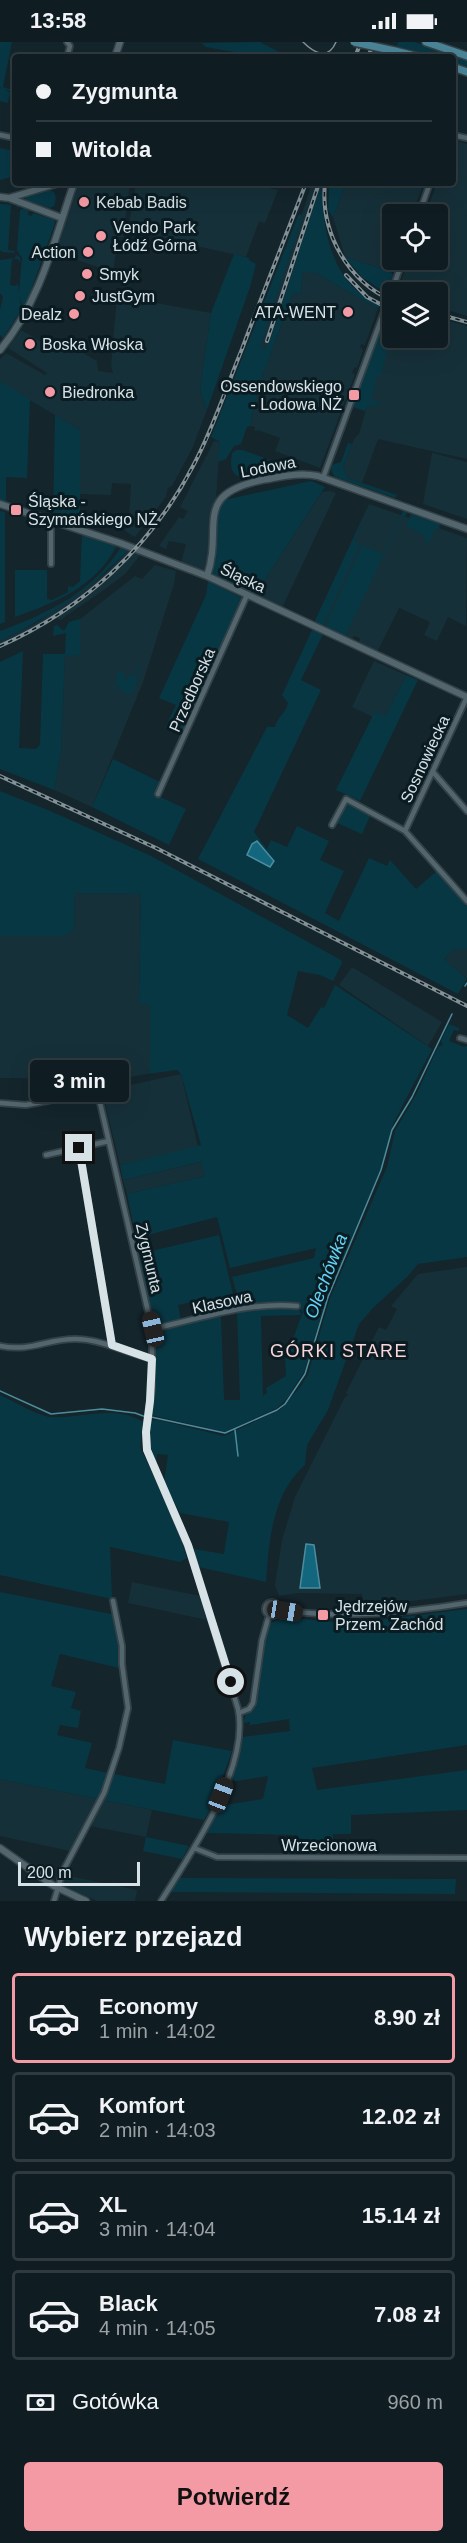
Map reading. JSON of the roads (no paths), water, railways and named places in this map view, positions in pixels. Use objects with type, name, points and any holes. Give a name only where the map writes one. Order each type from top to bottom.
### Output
[{"type":"main road","points":[[354,42],[407,54]]},
{"type":"main road","points":[[426,42],[467,56]]},
{"type":"street","points":[[9,198],[49,186]]},
{"type":"street","points":[[0,350],[15,331],[33,300],[73,186]]},
{"type":"street","points":[[423,204],[429,186]]},
{"type":"street","points":[[25,204],[23,198],[26,193]]},
{"type":"street","points":[[0,197],[9,198],[62,218]]},
{"type":"street","points":[[323,478],[399,270]]},
{"type":"street","name":"Lodowa","points":[[207,576],[211,561],[215,512],[220,501],[230,490],[246,484],[296,474],[323,478],[467,529]]},
{"type":"street","name":"Śląska","points":[[0,504],[120,543],[207,576],[467,697]]},
{"type":"street","points":[[51,521],[51,564]]},
{"type":"street","name":"Przedborska","points":[[158,794],[247,595]]},
{"type":"street","name":"Sosnowiecka","points":[[405,831],[467,697]]},
{"type":"street","points":[[433,772],[467,812]]},
{"type":"street","points":[[332,825],[346,799],[405,831],[467,902]]},
{"type":"street","points":[[460,1038],[467,1040]]},
{"type":"street","name":"Zygmunta","points":[[0,1102],[19,1106],[96,1092],[153,1329],[145,1438],[148,1456],[192,1556],[239,1713],[240,1725],[229,1774],[217,1806],[161,1901]]},
{"type":"street","points":[[46,1155],[109,1141]]},
{"type":"street","points":[[79,1148],[112,1345]]},
{"type":"street","name":"Klasowa","points":[[153,1329],[253,1307],[280,1304],[297,1306]]},
{"type":"street","points":[[0,1346],[23,1349],[76,1339],[112,1345],[152,1359]]},
{"type":"street","points":[[54,1901],[63,1871],[104,1793],[119,1748],[128,1708],[122,1646],[113,1601]]},
{"type":"street","points":[[239,1713],[249,1709],[253,1703],[262,1640],[269,1615],[265,1609],[269,1603],[276,1604],[279,1610]]},
{"type":"street","points":[[279,1610],[323,1615],[364,1616],[467,1603]]},
{"type":"street","points":[[269,1615],[275,1615],[279,1610]]},
{"type":"street","points":[[0,1848],[58,1888],[86,1901]]},
{"type":"street","name":"Wrzecionowa","points":[[194,1848],[217,1857],[467,1858]]},
{"type":"waterway","name":"Olechówka","points":[[151,1417],[225,1433],[277,1410],[285,1404],[305,1374],[328,1297],[381,1170],[392,1130],[412,1097],[452,1014]]},
{"type":"waterway","name":"Olechówka","points":[[0,1391],[51,1414],[102,1409],[135,1413],[146,1417]]},
{"type":"waterway","points":[[235,1430],[238,1456]]},
{"type":"tram line","points":[[303,42],[321,53],[329,52],[336,42]]},
{"type":"railway","points":[[356,54],[361,42]]},
{"type":"railway","points":[[369,54],[374,42]]},
{"type":"railway","points":[[0,646],[59,614],[112,572],[157,523],[176,495],[193,466],[213,423],[305,186]]},
{"type":"railway","points":[[267,341],[318,186]]},
{"type":"railway","points":[[325,186],[327,219],[340,253],[362,281],[382,295]]},
{"type":"railway","points":[[346,275],[367,297],[382,305]]},
{"type":"railway","points":[[448,317],[467,322]]},
{"type":"railway","points":[[0,776],[156,848],[467,1006]]},
{"type":"place","name":"Kebab Badis","points":[[84,202]]},
{"type":"place","name":"Vendo Park Łódź Górna","points":[[101,236]]},
{"type":"place","name":"Action","points":[[88,252]]},
{"type":"place","name":"Smyk","points":[[87,274]]},
{"type":"place","name":"JustGym","points":[[80,296]]},
{"type":"place","name":"ATA-WENT","points":[[348,312]]},
{"type":"place","name":"Dealz","points":[[74,314]]},
{"type":"place","name":"Boska Włoska","points":[[30,344]]},
{"type":"place","name":"Biedronka","points":[[50,392]]},
{"type":"place","name":"Ossendowskiego - Lodowa NŻ","points":[[354,395]]},
{"type":"place","name":"Śląska - Szymańskiego NŻ","points":[[16,510]]},
{"type":"place","name":"Jędrzejów Przem. Zachód","points":[[323,1615]]},
{"type":"district","name":"GÓRKI STARE","points":[[339,1351]]}]
